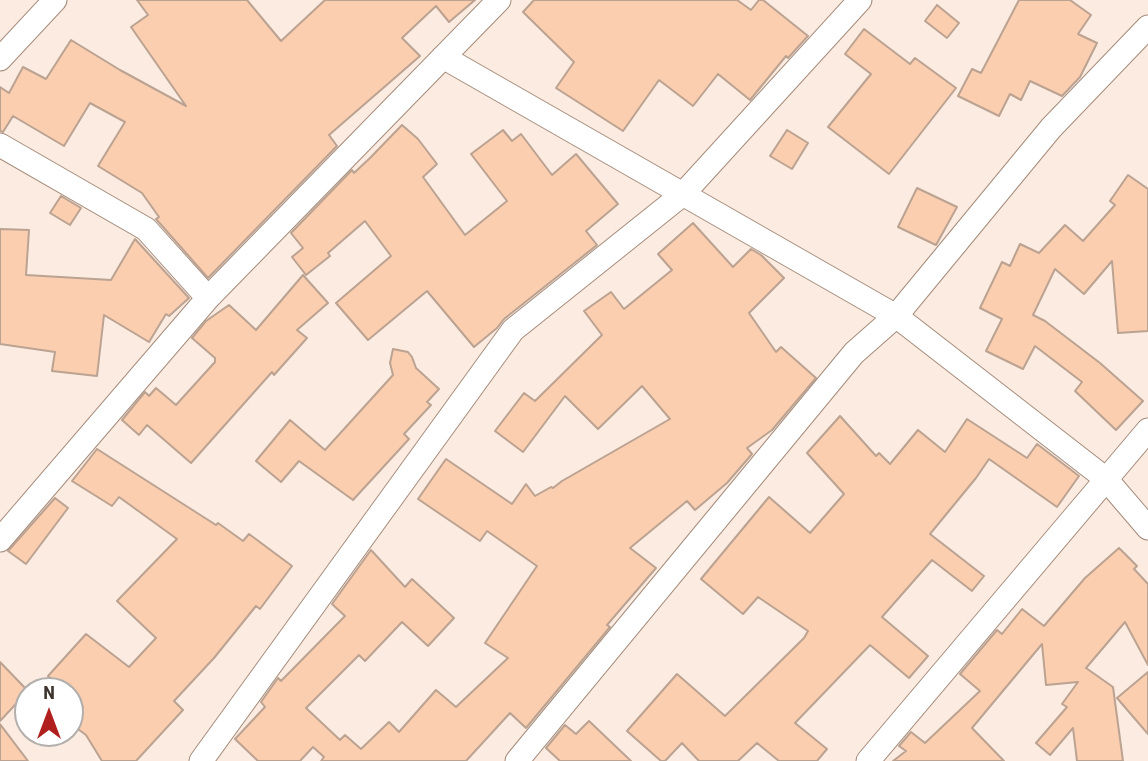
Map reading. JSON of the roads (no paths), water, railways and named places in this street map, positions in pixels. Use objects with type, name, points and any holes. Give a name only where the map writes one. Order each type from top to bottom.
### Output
[{"type":"street","points":[[0,59],[55,0]]},
{"type":"street","points":[[0,540],[208,298],[499,0]]},
{"type":"street","points":[[201,761],[513,330],[682,194],[860,0]]},
{"type":"street","points":[[517,761],[854,353],[896,316],[1051,128],[1148,27]]},
{"type":"street","points":[[443,57],[896,316],[1106,480],[1148,528]]},
{"type":"street","points":[[0,145],[146,229],[208,298]]},
{"type":"street","points":[[868,761],[1148,430]]}]
